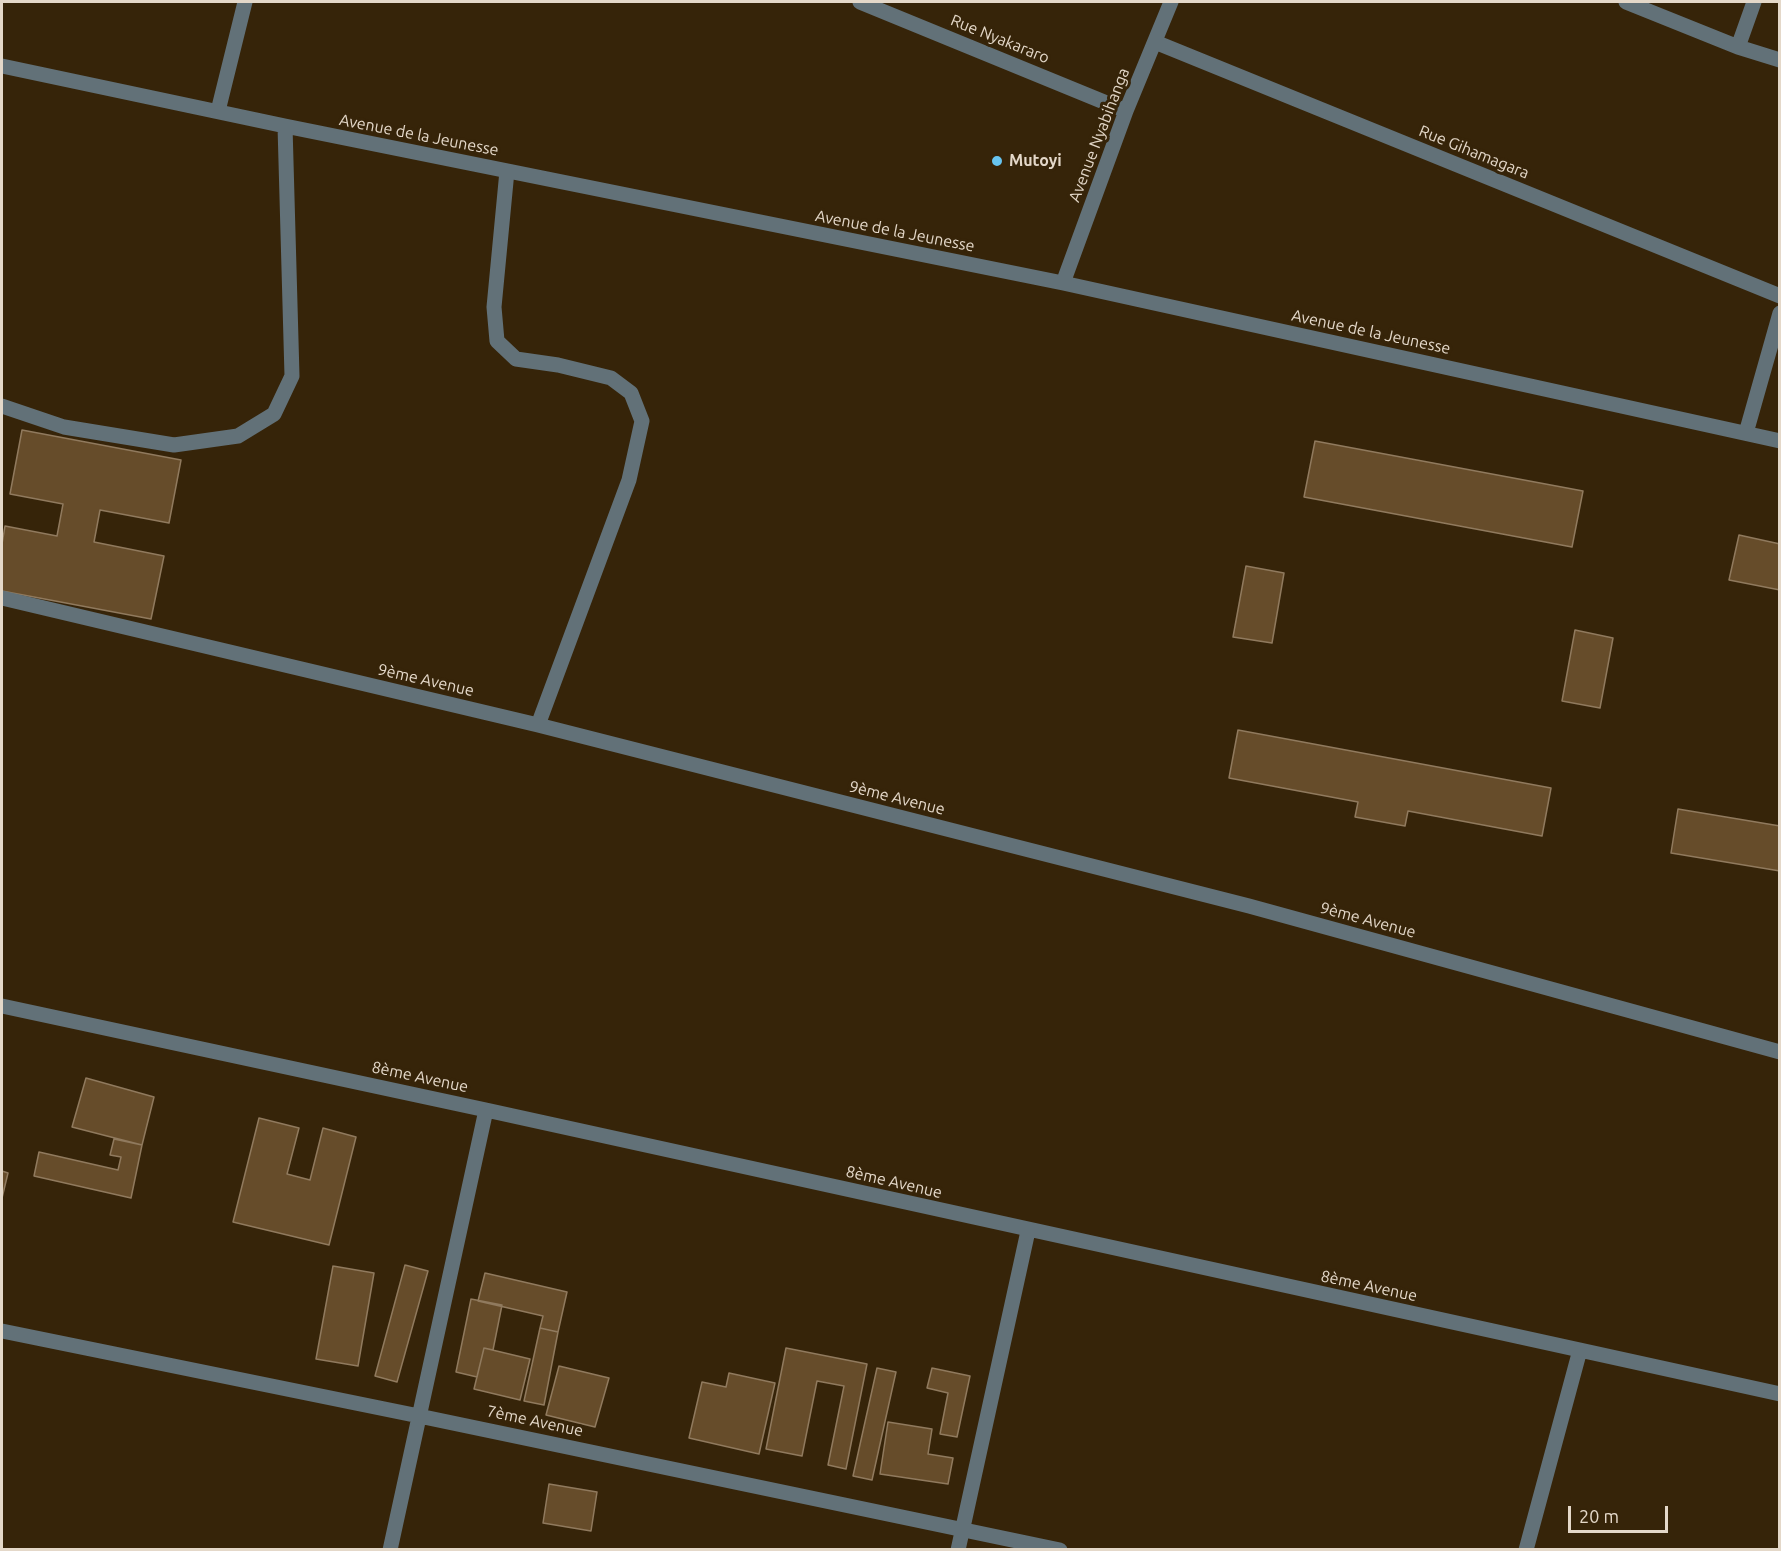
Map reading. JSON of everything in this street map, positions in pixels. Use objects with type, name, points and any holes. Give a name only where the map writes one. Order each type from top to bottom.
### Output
[{"type":"street","points":[[218,111],[245,2]]},
{"type":"street","name":"Rue Nyakararo","points":[[860,2],[1126,111]]},
{"type":"street","name":"Avenue Nyabihanga","points":[[1063,283],[1126,111],[1171,2]]},
{"type":"street","points":[[1626,2],[1738,48],[1779,60]]},
{"type":"street","points":[[1738,48],[1754,2]]},
{"type":"street","name":"Rue Gihamagara","points":[[1155,42],[1779,296]]},
{"type":"street","name":"Avenue de la Jeunesse","points":[[2,66],[285,126],[1063,283],[1779,441]]},
{"type":"street","points":[[2,406],[64,427],[174,445],[238,436],[274,414],[292,376],[285,126]]},
{"type":"street","points":[[507,171],[494,307],[497,341],[516,359],[558,365],[611,378],[631,393],[642,421],[629,480],[538,725]]},
{"type":"street","points":[[1746,434],[1779,313]]},
{"type":"street","name":"9ème Avenue","points":[[2,598],[538,725],[1250,906],[1779,1052]]},
{"type":"street","name":"8ème Avenue","points":[[2,1006],[1779,1394]]},
{"type":"street","points":[[390,1550],[486,1110]]},
{"type":"street","points":[[958,1550],[1028,1231]]},
{"type":"street","name":"7ème Avenue","points":[[2,1331],[1060,1550]]},
{"type":"street","points":[[1526,1550],[1580,1350]]},
{"type":"building","points":[[22,430],[181,460],[169,523],[100,510],[94,542],[164,556],[151,619],[2,591],[2,544],[5,526],[57,536],[63,504],[10,494]]},
{"type":"building","points":[[1315,441],[1583,491],[1572,547],[1304,497]]},
{"type":"building","points":[[1739,535],[1780,544],[1780,590],[1729,580]]},
{"type":"building","points":[[1246,566],[1284,573],[1272,643],[1233,637]]},
{"type":"building","points":[[1575,630],[1613,638],[1600,708],[1562,701]]},
{"type":"building","points":[[1238,730],[1551,788],[1542,836],[1408,811],[1405,826],[1355,817],[1358,802],[1229,778]]},
{"type":"building","points":[[1678,809],[1780,826],[1780,871],[1671,853]]},
{"type":"building","points":[[86,1078],[154,1097],[142,1145],[72,1127]]},
{"type":"building","points":[[259,1118],[299,1128],[287,1174],[310,1180],[323,1128],[356,1137],[329,1245],[233,1222]]},
{"type":"building","points":[[114,1139],[142,1145],[131,1198],[34,1176],[39,1152],[118,1170],[121,1157],[110,1155]]},
{"type":"building","points":[[2,1171],[8,1173],[2,1198]]},
{"type":"building","points":[[405,1265],[428,1271],[397,1382],[375,1376]]},
{"type":"building","points":[[333,1266],[374,1273],[358,1366],[316,1359]]},
{"type":"building","points":[[485,1273],[567,1292],[558,1332],[540,1328],[543,1316],[478,1301]]},
{"type":"building","points":[[471,1299],[502,1305],[493,1350],[484,1348],[477,1377],[456,1372]]},
{"type":"building","points":[[540,1328],[558,1332],[544,1405],[524,1401]]},
{"type":"building","points":[[484,1348],[530,1359],[520,1400],[474,1389]]},
{"type":"building","points":[[786,1348],[867,1364],[846,1469],[828,1465],[844,1386],[817,1381],[802,1456],[766,1449]]},
{"type":"building","points":[[559,1366],[609,1378],[595,1427],[546,1415]]},
{"type":"building","points":[[877,1368],[896,1372],[872,1480],[853,1476]]},
{"type":"building","points":[[932,1368],[970,1376],[957,1437],[940,1434],[948,1393],[927,1388]]},
{"type":"building","points":[[729,1373],[775,1383],[759,1454],[689,1438],[702,1382],[726,1387]]},
{"type":"building","points":[[888,1422],[932,1429],[928,1454],[953,1458],[948,1484],[880,1474]]},
{"type":"building","points":[[549,1484],[597,1492],[591,1531],[543,1523]]},
{"type":"place","name":"Mutoyi","points":[[997,161]]}]
